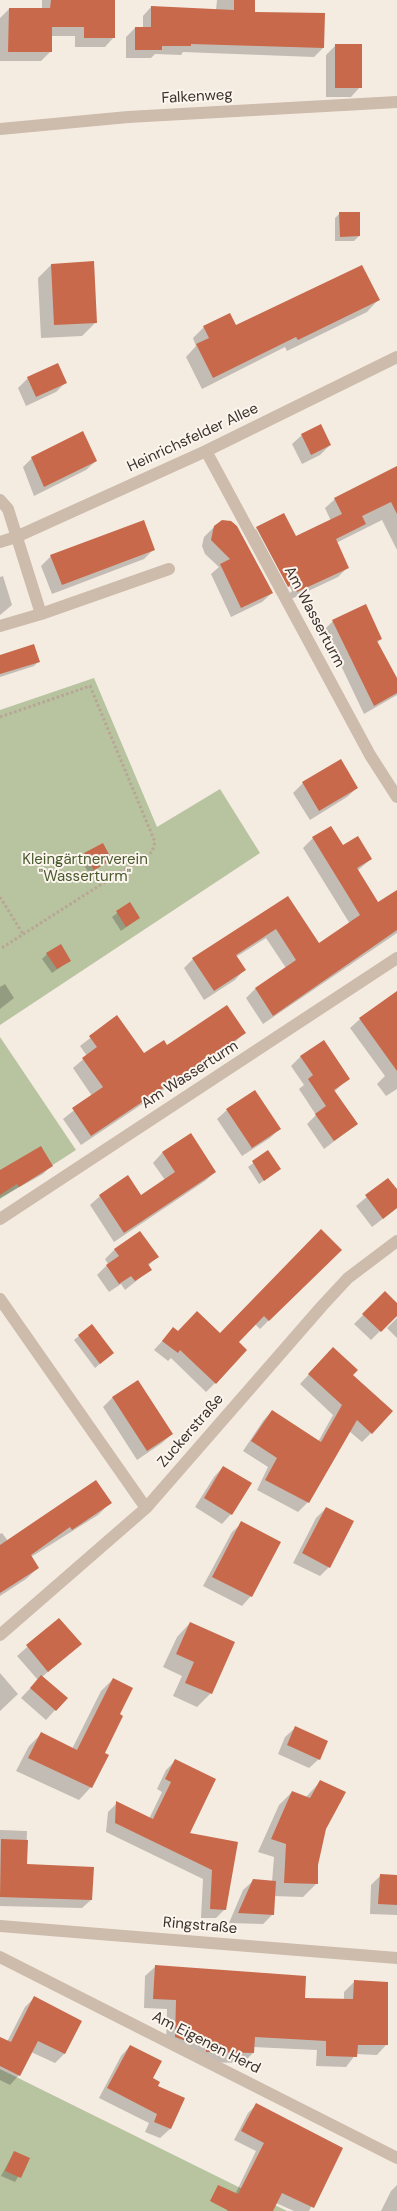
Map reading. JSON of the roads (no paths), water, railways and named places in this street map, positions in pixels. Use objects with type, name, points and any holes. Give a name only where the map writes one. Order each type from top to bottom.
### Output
[{"type":"street","name":"Falkenweg","points":[[0,129],[128,118],[397,102]]},
{"type":"street","name":"Heinrichsfelder Allee","points":[[0,542],[16,538],[206,451],[397,357]]},
{"type":"street","name":"Am Wasserturm","points":[[206,451],[370,755],[397,797]]},
{"type":"street","points":[[0,500],[8,509],[42,614]]},
{"type":"street","points":[[0,626],[42,614],[169,569]]},
{"type":"street","name":"Am Wasserturm","points":[[0,1219],[397,958]]},
{"type":"street","name":"Zuckerstraße","points":[[0,1635],[146,1508],[348,1278],[397,1241]]},
{"type":"street","points":[[0,1299],[146,1508]]},
{"type":"street","name":"Ringstraße","points":[[0,1926],[397,1958]]},
{"type":"street","name":"Am Eigenen Herd","points":[[0,1957],[397,2158]]},
{"type":"park label","name":"Kleingärtnerverein \"Wasserturm\"","points":[[85,868]]}]
